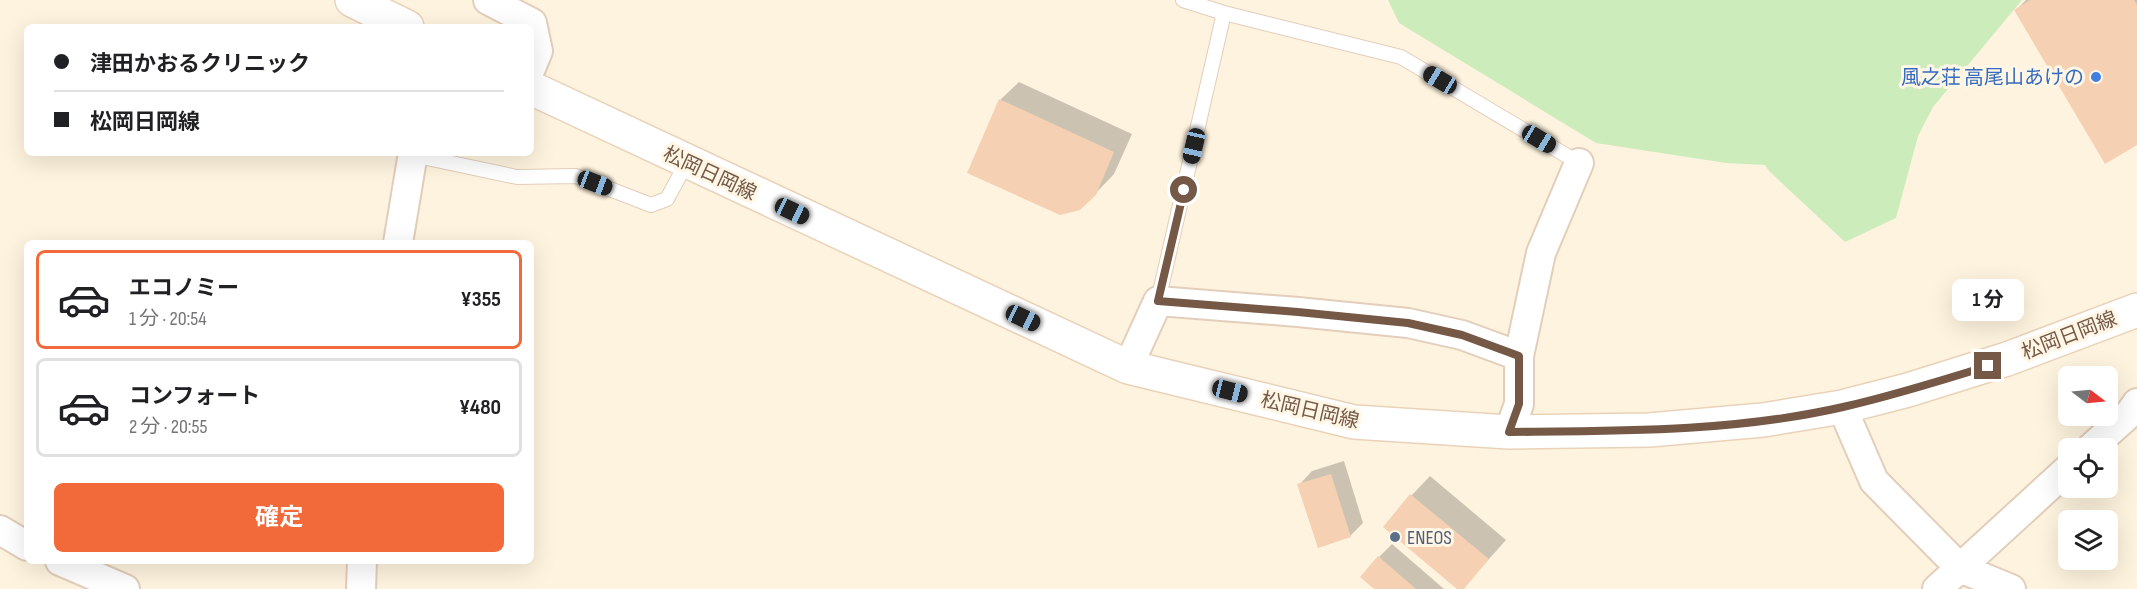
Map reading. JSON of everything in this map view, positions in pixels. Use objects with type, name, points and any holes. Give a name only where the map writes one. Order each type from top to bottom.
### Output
[{"type":"main road","points":[[352,0],[401,24]]},
{"type":"main road","name":"松岡日岡線","points":[[534,89],[1128,367],[1354,422],[1509,432],[1649,430],[1762,420],[1842,407],[1908,390],[2135,316]]},
{"type":"street","points":[[488,0],[532,24]]},
{"type":"street","points":[[534,32],[538,51],[534,61]]},
{"type":"street","points":[[399,240],[413,156]]},
{"type":"street","points":[[1509,432],[1519,404],[1519,356],[1541,253],[1579,163]]},
{"type":"street","points":[[1128,367],[1158,301],[1408,323],[1462,335],[1519,356]]},
{"type":"street","points":[[2102,438],[2130,413],[2137,403]]},
{"type":"street","points":[[1842,407],[1874,482],[1960,568],[2011,589]]},
{"type":"street","points":[[1937,589],[2058,478]]},
{"type":"street","points":[[0,530],[24,544]]},
{"type":"street","points":[[67,564],[125,589]]},
{"type":"street","points":[[361,589],[362,564]]},
{"type":"lane","points":[[1183,0],[1224,13],[1401,57],[1579,163]]},
{"type":"lane","points":[[1158,301],[1224,13]]},
{"type":"lane","points":[[422,156],[517,177],[576,176],[651,206],[667,199],[687,162]]},
{"type":"green space","points":[[1388,0],[2022,0],[1933,107],[1918,136],[1896,218],[1845,242],[1765,165],[1726,163],[1596,143],[1399,23]]},
{"type":"building","name":"風之荘 高尾山あけの","points":[[2030,0],[2134,0],[2137,5],[2137,145],[2105,164],[2014,10]]},
{"type":"building","points":[[999,99],[1114,152],[1096,195],[1080,210],[1060,215],[967,173]]},
{"type":"building","points":[[1331,474],[1351,537],[1318,548],[1297,484]]},
{"type":"building","points":[[1410,494],[1489,559],[1464,589],[1457,589],[1383,527]]},
{"type":"building","points":[[1378,556],[1416,589],[1374,589],[1360,577]]},
{"type":"place","name":"風之荘 高尾山あけの","points":[[2096,77]]},
{"type":"place","name":"ENEOS","points":[[1395,537]]},
{"type":"route","points":[[1184,190],[1158,301],[1408,323],[1462,335],[1519,356],[1519,404],[1509,432],[1649,430],[1762,420],[1842,407],[1988,366]]}]
